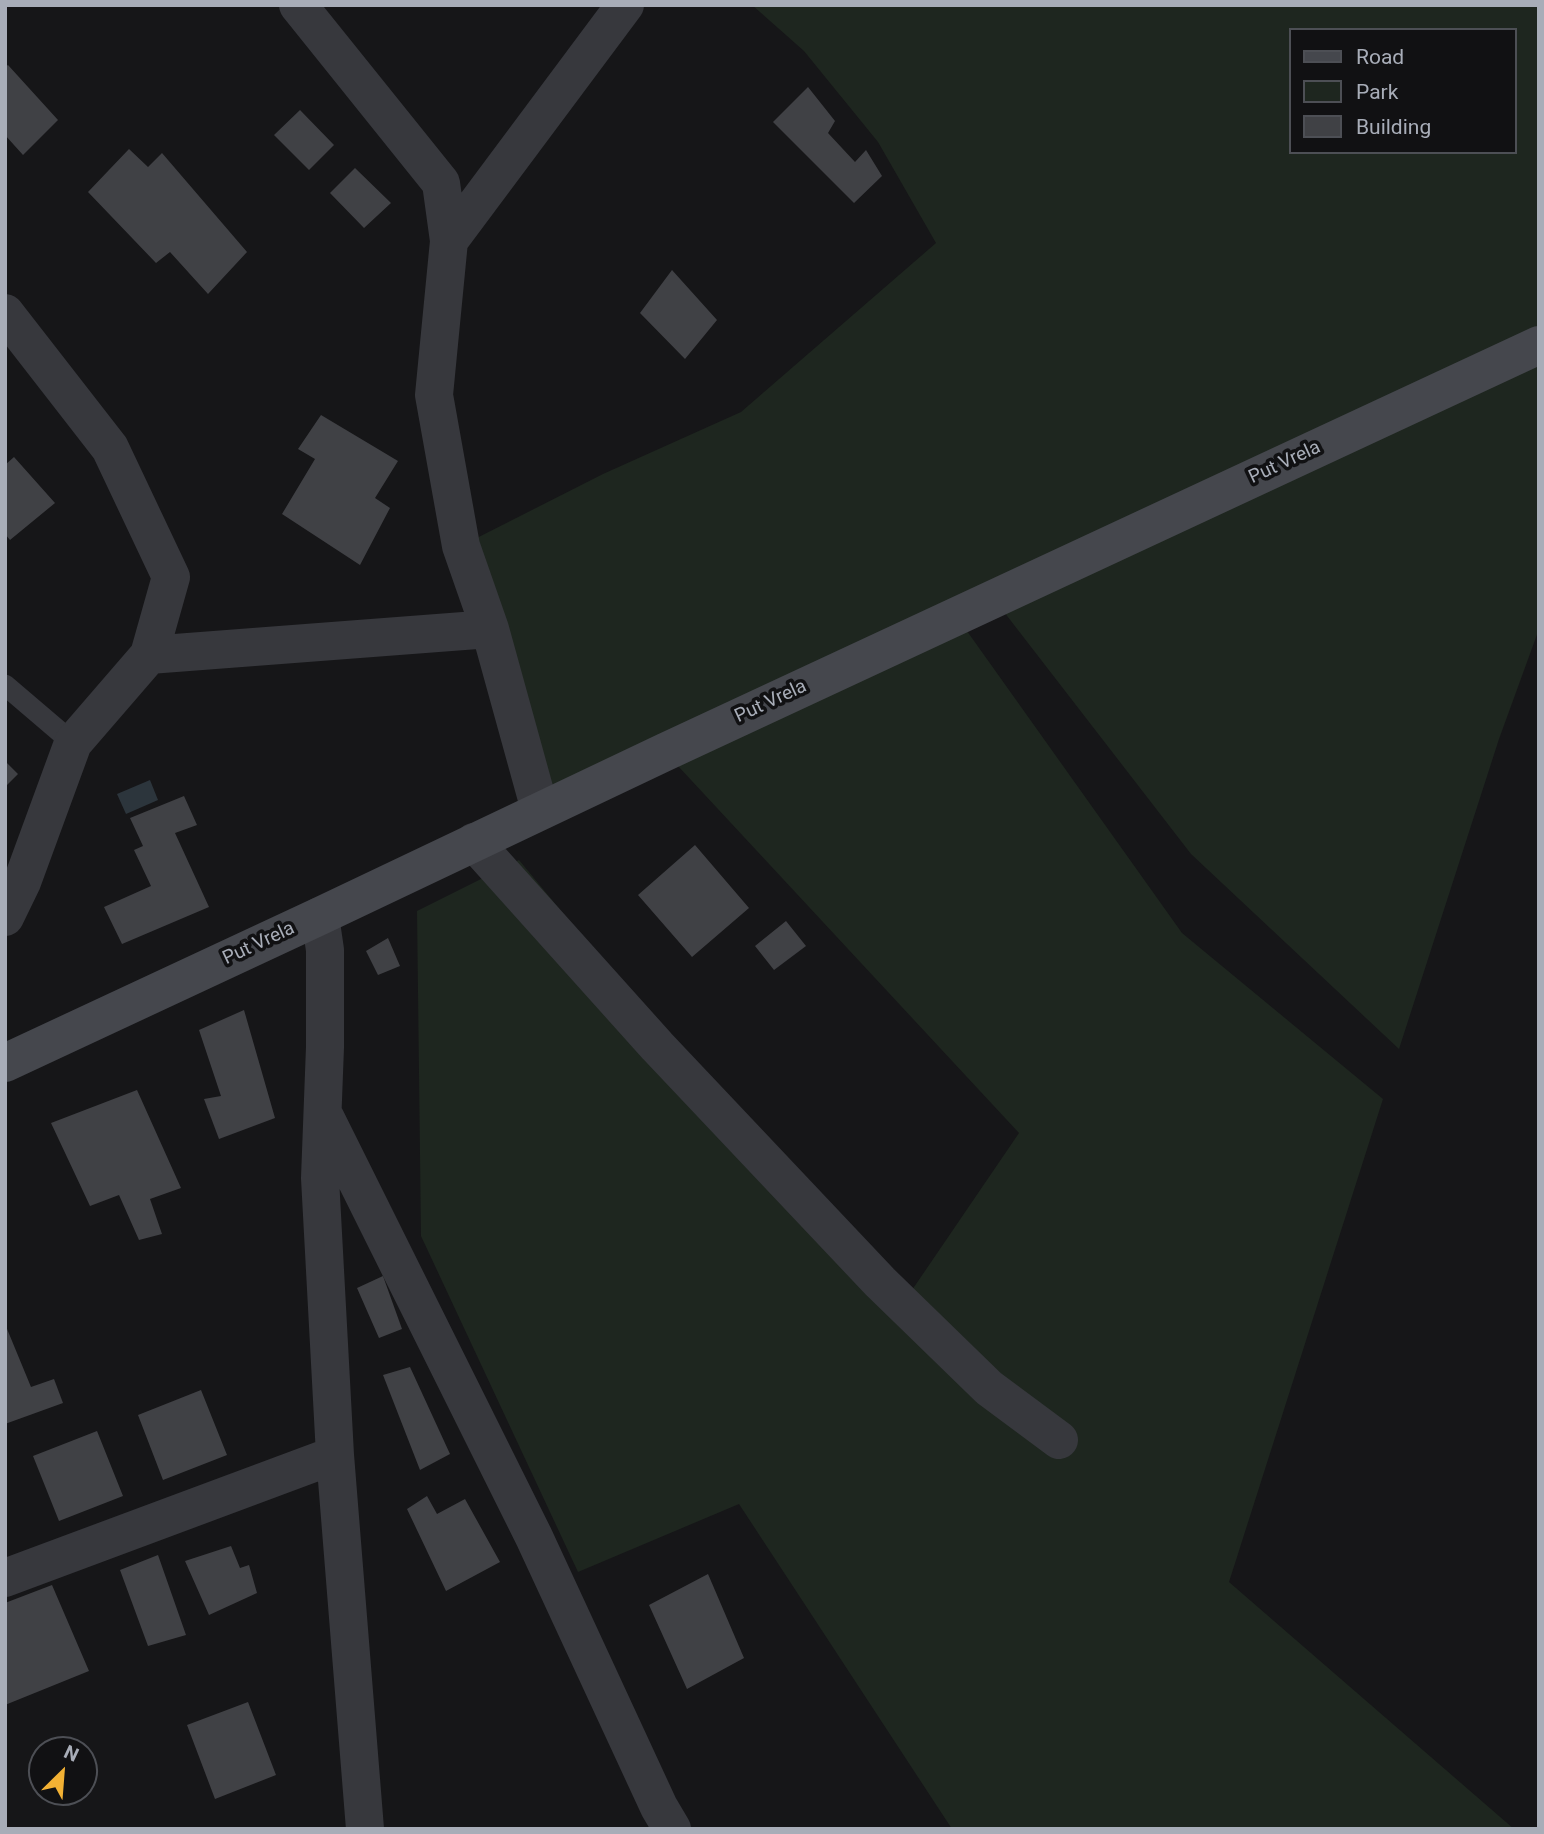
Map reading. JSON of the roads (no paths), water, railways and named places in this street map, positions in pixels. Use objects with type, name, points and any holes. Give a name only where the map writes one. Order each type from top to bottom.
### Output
[{"type":"main road","name":"Put Vrela","points":[[5,1063],[540,810],[1539,345]]},
{"type":"street","points":[[298,5],[441,183],[449,241],[434,395],[461,546],[490,629],[540,810]]},
{"type":"street","points":[[449,241],[625,5]]},
{"type":"street","points":[[5,313],[110,448],[171,577],[149,655],[73,743],[22,882],[5,917]]},
{"type":"street","points":[[149,655],[490,629]]},
{"type":"street","points":[[474,842],[657,1046],[880,1282],[989,1388],[1059,1440]]},
{"type":"street","points":[[320,916],[325,950],[320,1178],[335,1455],[365,1829]]},
{"type":"street","points":[[322,1112],[534,1537],[659,1807],[672,1829]]},
{"type":"street","points":[[5,1578],[335,1455]]},
{"type":"lane","points":[[5,685],[73,743]]}]
